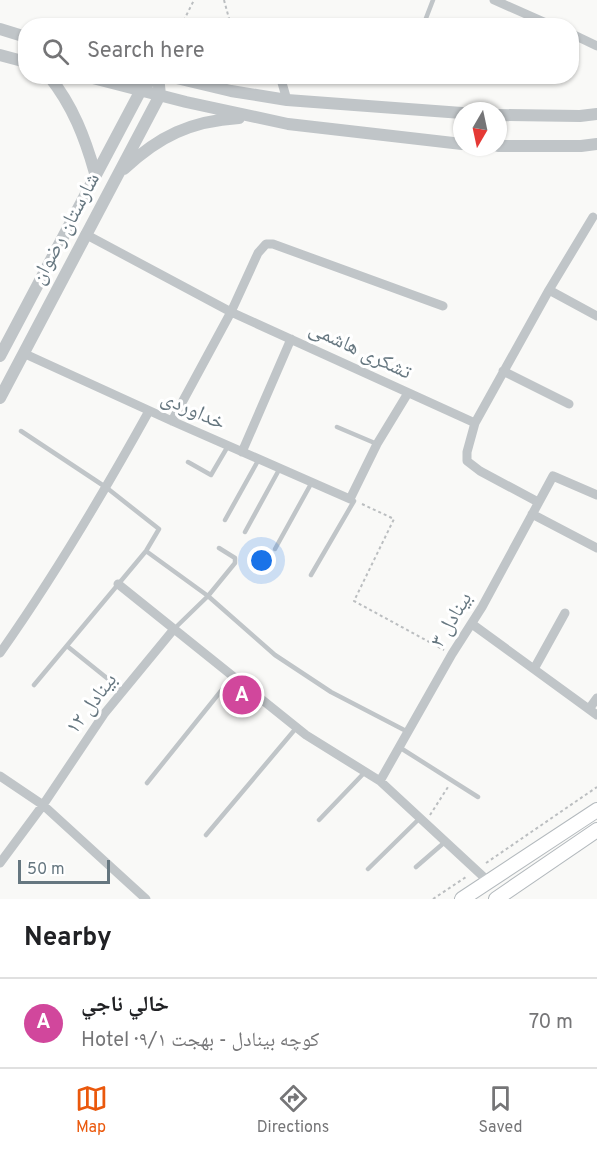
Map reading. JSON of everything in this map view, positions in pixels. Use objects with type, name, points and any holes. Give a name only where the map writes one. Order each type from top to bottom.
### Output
[{"type":"main road","points":[[462,899],[597,810]]},
{"type":"main road","points":[[501,898],[597,830]]},
{"type":"street","points":[[494,0],[535,18]]},
{"type":"street","points":[[0,29],[18,35]]},
{"type":"street","points":[[579,37],[597,46]]},
{"type":"street","points":[[0,55],[18,60]]},
{"type":"street","points":[[55,84],[75,115],[87,144],[95,173]]},
{"type":"street","points":[[117,84],[254,117],[351,132],[453,143]]},
{"type":"street","name":"شارستان رضوان","points":[[0,356],[95,173],[141,90],[147,84]]},
{"type":"street","name":"شارستان رضوان","points":[[0,398],[160,95],[158,84]]},
{"type":"street","points":[[202,84],[287,100],[453,112]]},
{"type":"street","points":[[282,84],[287,100]]},
{"type":"street","points":[[507,115],[597,114]]},
{"type":"street","points":[[117,176],[145,149],[178,130],[216,119],[254,117]]},
{"type":"street","points":[[507,146],[597,144]]},
{"type":"street","points":[[538,502],[480,471],[468,461],[467,452],[475,423],[549,290],[593,217]]},
{"type":"street","name":"تشکری هاشمی","points":[[85,234],[231,312],[475,423]]},
{"type":"street","points":[[172,422],[231,312],[258,253],[266,244],[273,244],[443,306]]},
{"type":"street","points":[[549,290],[597,316]]},
{"type":"street","points":[[242,452],[291,339]]},
{"type":"street","name":"خداوردی","points":[[23,353],[172,422],[352,500]]},
{"type":"street","points":[[503,371],[569,404]]},
{"type":"street","points":[[352,500],[377,444],[408,393]]},
{"type":"street","points":[[0,652],[43,591],[107,488],[149,411]]},
{"type":"street","name":"بینادل ۳","points":[[380,781],[452,654],[472,624],[553,476],[597,495]]},
{"type":"street","points":[[532,514],[597,548]]},
{"type":"street","points":[[118,584],[297,727],[380,781],[488,881]]},
{"type":"street","points":[[534,669],[565,613]]},
{"type":"street","points":[[472,624],[593,712],[597,698]]},
{"type":"street","name":"بینادل ۱۲","points":[[1,858],[43,805],[104,714],[174,629]]},
{"type":"street","points":[[0,776],[43,805],[147,899]]},
{"type":"lane","points":[[426,18],[432,0]]},
{"type":"lane","points":[[337,427],[377,444]]},
{"type":"lane","points":[[21,431],[107,488],[159,529],[146,551],[34,685]]},
{"type":"lane","points":[[188,462],[211,475],[228,446]]},
{"type":"lane","points":[[225,520],[259,459]]},
{"type":"lane","points":[[245,532],[280,468]]},
{"type":"lane","points":[[275,549],[312,482]]},
{"type":"lane","points":[[311,575],[352,500]]},
{"type":"lane","points":[[174,629],[208,596],[235,561],[235,558],[219,548]]},
{"type":"lane","points":[[146,551],[208,596],[275,655],[331,692],[408,732]]},
{"type":"lane","points":[[67,646],[123,691]]},
{"type":"lane","points":[[147,783],[233,676]]},
{"type":"lane","points":[[206,835],[297,727]]},
{"type":"lane","points":[[399,747],[478,797]]},
{"type":"lane","points":[[318,820],[365,772]]},
{"type":"lane","points":[[368,869],[423,820]]},
{"type":"lane","points":[[416,867],[446,842]]},
{"type":"path","points":[[185,18],[194,0]]},
{"type":"path","points":[[224,0],[229,18]]},
{"type":"path","points":[[352,500],[394,519],[354,601],[452,654]]},
{"type":"path","points":[[423,820],[452,780]]},
{"type":"path","points":[[433,899],[597,787]]},
{"type":"place","name":"خالي ناجي","points":[[242,695]]}]
